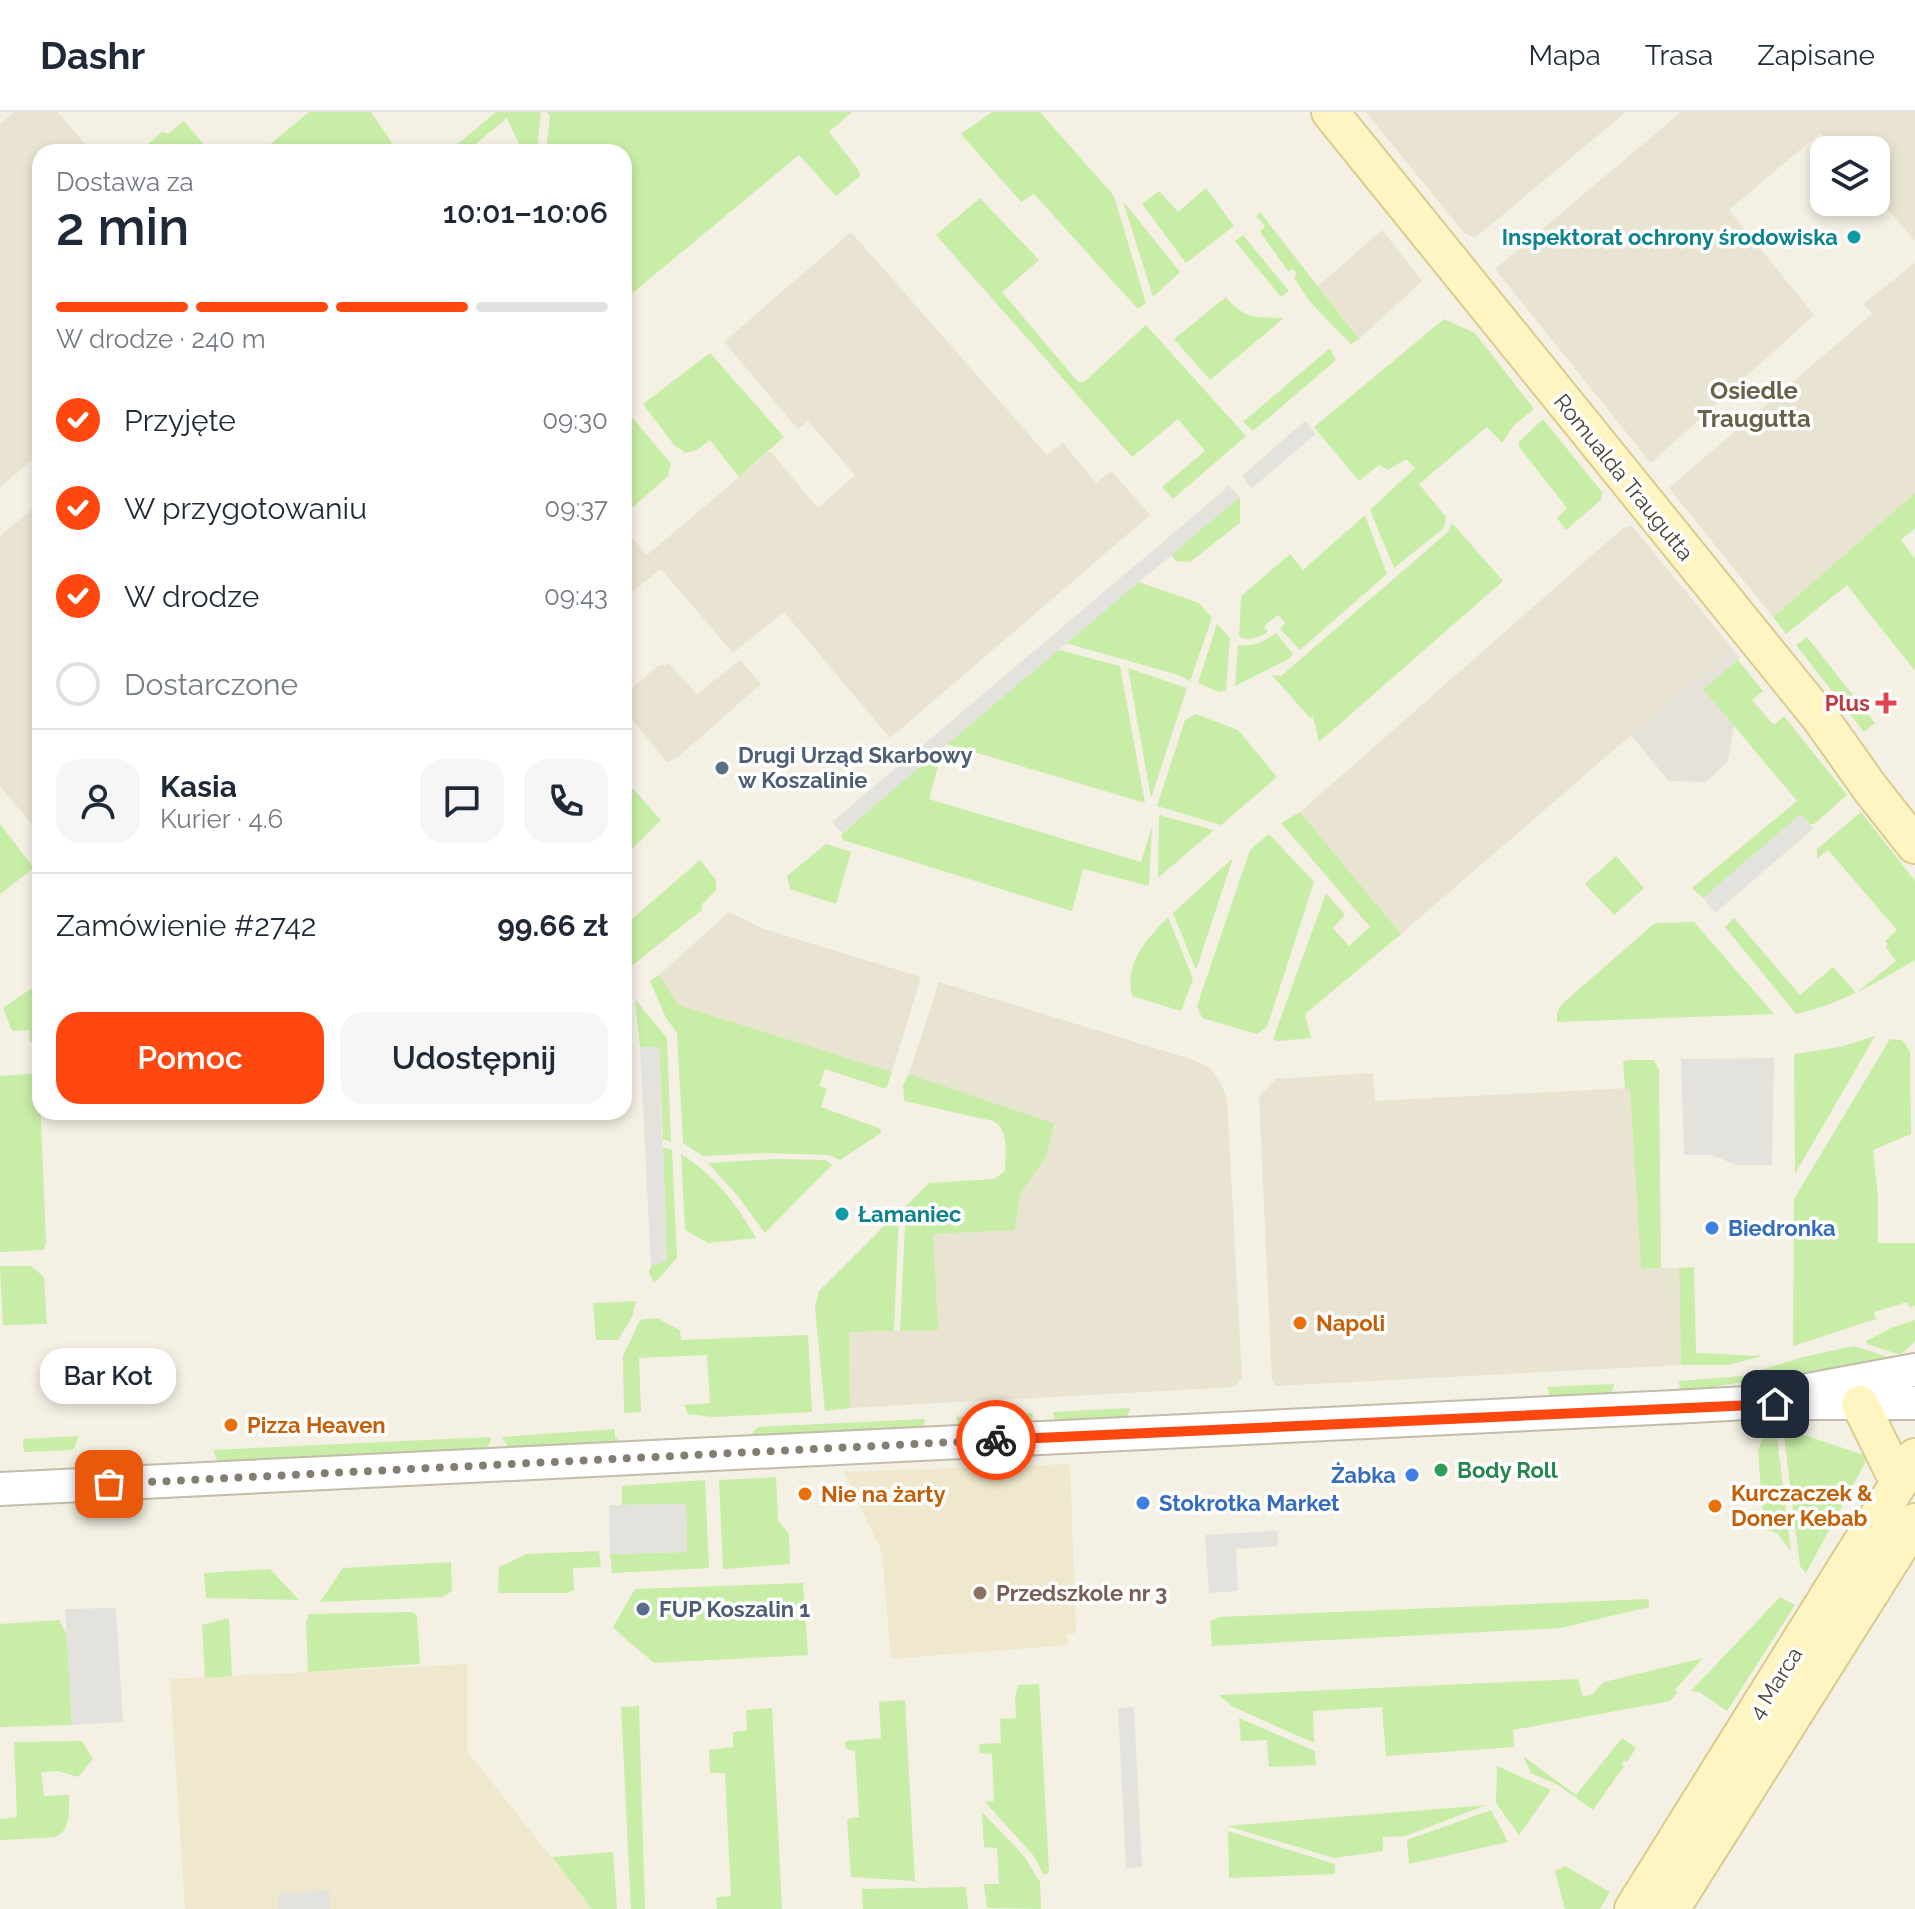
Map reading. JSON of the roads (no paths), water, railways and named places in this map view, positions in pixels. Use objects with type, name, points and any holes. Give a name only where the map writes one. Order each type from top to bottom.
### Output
[{"type":"main road","name":"Romualda Traugutta","points":[[1330,112],[1821,719],[1915,845]]},
{"type":"main road","points":[[1860,1404],[1907,1470]]},
{"type":"main road","name":"4 Marca","points":[[1633,1909],[1907,1470]]},
{"type":"main road","name":"4 Marca","points":[[1671,1909],[1915,1522]]},
{"type":"street","points":[[1746,1403],[1915,1370]]},
{"type":"street","points":[[0,1489],[1746,1403],[1915,1403]]},
{"type":"place","name":"Inspektorat ochrony środowiska","points":[[1854,237]]},
{"type":"place","name":"Plus","points":[[1886,703]]},
{"type":"place","name":"Drugi Urząd Skarbowy w Koszalinie","points":[[722,768]]},
{"type":"place","name":"Łamaniec","points":[[842,1214]]},
{"type":"place","name":"Biedronka","points":[[1712,1228]]},
{"type":"place","name":"Napoli","points":[[1300,1323]]},
{"type":"place","name":"Pizza Heaven","points":[[231,1425]]},
{"type":"place","name":"Body Roll","points":[[1441,1470]]},
{"type":"place","name":"Żabka","points":[[1412,1475]]},
{"type":"place","name":"Bar Kot","points":[[109,1484]]},
{"type":"place","name":"Nie na żarty","points":[[805,1494]]},
{"type":"place","name":"Stokrotka Market","points":[[1143,1503]]},
{"type":"place","name":"Kurczaczek & Doner Kebab","points":[[1715,1506]]},
{"type":"place","name":"Przedszkole nr 3","points":[[980,1593]]},
{"type":"place","name":"FUP Koszalin 1","points":[[643,1609]]},
{"type":"district","name":"Osiedle Traugutta","points":[[1754,405]]}]
